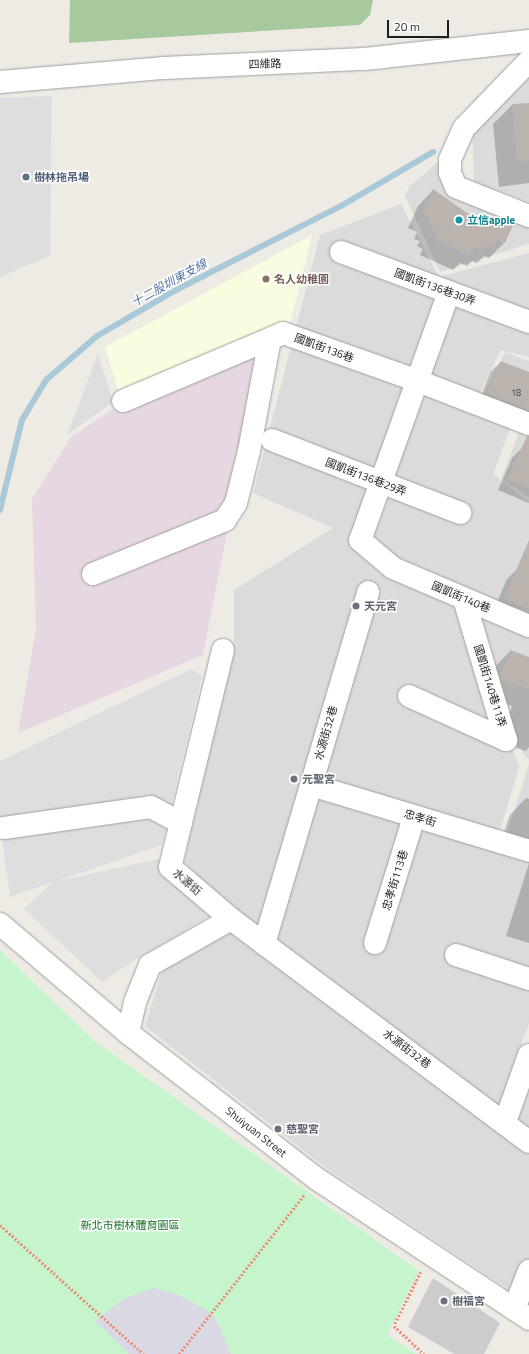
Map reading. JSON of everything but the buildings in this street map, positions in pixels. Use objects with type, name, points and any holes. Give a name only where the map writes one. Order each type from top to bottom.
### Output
[{"type":"street","name":"四維路","points":[[0,82],[164,68],[365,60],[529,41]]},
{"type":"street","points":[[529,61],[464,128],[450,160],[450,173],[456,187],[529,216]]},
{"type":"street","name":"國凱街136巷30弄","points":[[341,252],[529,322]]},
{"type":"street","points":[[381,482],[449,292]]},
{"type":"street","name":"國凱街136巷","points":[[123,401],[283,333],[418,381],[529,424]]},
{"type":"street","points":[[93,574],[225,520],[236,503],[247,458],[270,338]]},
{"type":"street","name":"國凱街136巷29弄","points":[[272,440],[460,513]]},
{"type":"street","name":"國凱街140巷","points":[[381,482],[360,540],[393,568],[529,626]]},
{"type":"street","name":"水源街32巷","points":[[264,944],[368,592]]},
{"type":"street","name":"國凱街140巷11弄","points":[[409,696],[506,740],[464,599]]},
{"type":"street","name":"水源街","points":[[223,650],[170,867],[231,919]]},
{"type":"street","name":"忠孝街","points":[[311,785],[529,852]]},
{"type":"street","points":[[4,828],[151,807],[181,822]]},
{"type":"street","name":"忠孝街113巷","points":[[375,943],[414,817]]},
{"type":"street","points":[[128,1033],[135,1002],[150,965],[231,919]]},
{"type":"street","name":"水源街32巷","points":[[231,919],[505,1122],[529,1142]]},
{"type":"street","name":"Shuiyuan Street","points":[[0,924],[128,1033],[317,1179],[522,1314]]},
{"type":"street","points":[[456,955],[529,979]]},
{"type":"street","points":[[505,1122],[529,1055]]},
{"type":"street","points":[[522,1314],[527,1282]]},
{"type":"path","points":[[179,1354],[317,1179]]},
{"type":"path","points":[[0,1225],[144,1354]]},
{"type":"path","points":[[424,1354],[394,1326],[430,1254]]},
{"type":"shaded area","points":[[529,67],[529,202],[474,182],[472,121]]},
{"type":"shaded area","name":"樹林拖吊場","points":[[52,96],[50,256],[0,277],[0,98]]},
{"type":"shaded area","name":"立信apple","points":[[440,160],[529,226],[529,244],[440,272],[405,196],[409,187]]},
{"type":"shaded area","points":[[401,204],[439,277],[529,253],[529,357],[501,350],[471,411],[511,426],[493,474],[529,502],[529,612],[460,589],[458,604],[519,767],[494,851],[529,861],[529,1023],[518,1053],[529,1059],[529,1303],[326,1168],[145,1026],[163,968],[242,916],[184,862],[234,641],[234,590],[333,528],[253,493],[320,235]]},
{"type":"shaded area","name":"名人幼稚園","points":[[312,235],[290,323],[120,397],[105,347]]},
{"type":"shaded area","points":[[263,349],[203,655],[18,733],[36,629],[32,499],[71,437],[113,409]]},
{"type":"shaded area","points":[[505,352],[529,361],[529,497],[501,479],[525,417],[482,398]]},
{"type":"shaded area","points":[[98,354],[113,402],[67,435]]},
{"type":"shaded area","points":[[479,618],[529,637],[529,760],[516,744]]},
{"type":"shaded area","points":[[191,669],[202,676],[162,845],[57,881],[159,859],[186,893],[209,916],[135,960],[102,982],[24,909],[53,882],[10,897],[0,822],[0,761]]},
{"type":"shaded area","points":[[529,764],[529,846],[505,839]]},
{"type":"shaded area","name":"樹福宮","points":[[433,1278],[500,1323],[484,1354],[454,1354],[408,1327]]},
{"type":"shaded area","points":[[154,1288],[181,1296],[212,1314],[231,1354],[129,1354],[95,1321],[123,1299]]},
{"type":"green space","points":[[70,0],[373,0],[370,15],[360,25],[69,43]]},
{"type":"green space","name":"新北市樹林體育園區","points":[[0,950],[93,1040],[419,1271],[387,1335],[416,1354],[0,1354]]},
{"type":"waterway","name":"十二股圳東支線","points":[[0,510],[22,420],[46,380],[97,336],[174,291],[341,206],[433,152]]},
{"type":"place","name":"樹林拖吊場","points":[[26,177]]},
{"type":"place","name":"立信apple","points":[[459,220]]},
{"type":"place","name":"名人幼稚園","points":[[266,279]]},
{"type":"place","name":"天元宮","points":[[356,606]]},
{"type":"place","name":"元聖宮","points":[[294,779]]},
{"type":"place","name":"慈聖宮","points":[[278,1129]]},
{"type":"place","name":"樹福宮","points":[[444,1301]]}]
